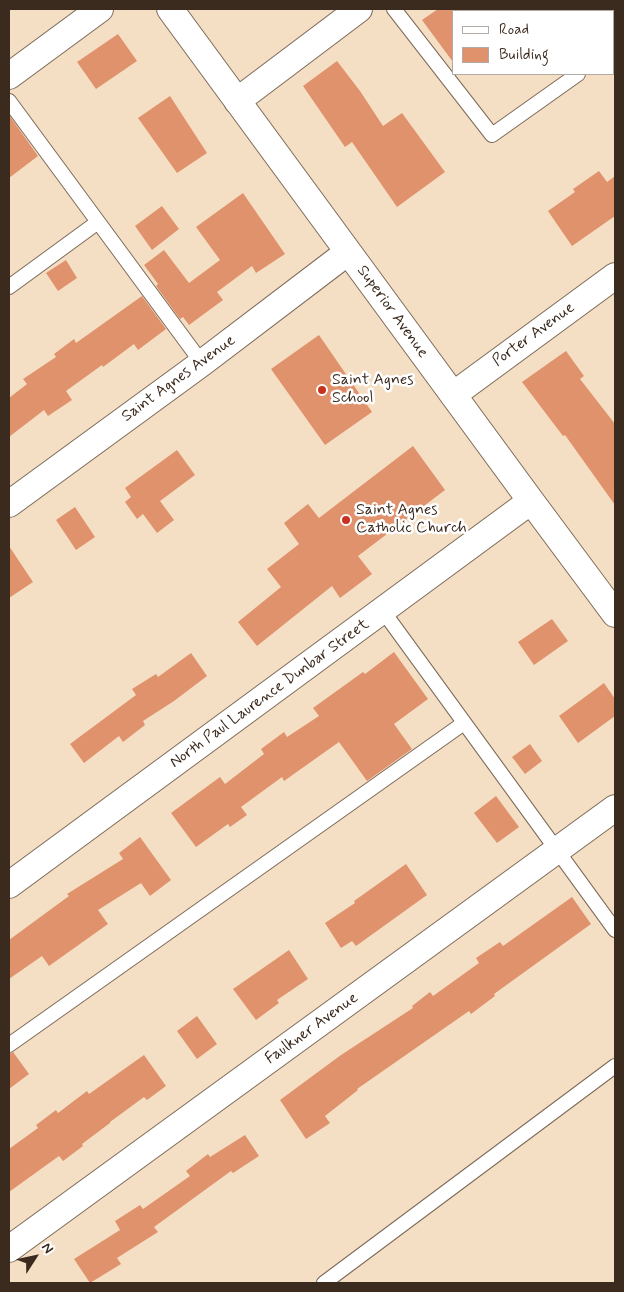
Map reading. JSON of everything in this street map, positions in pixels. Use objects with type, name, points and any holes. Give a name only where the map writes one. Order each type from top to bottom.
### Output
[{"type":"street","points":[[9,76],[100,9]]},
{"type":"street","name":"Superior Avenue","points":[[170,9],[615,614]]},
{"type":"street","points":[[237,101],[360,9]]},
{"type":"street","name":"Saint Agnes Avenue","points":[[9,504],[202,363],[348,252]]},
{"type":"street","name":"Porter Avenue","points":[[453,395],[613,283]]},
{"type":"street","name":"North Paul Laurence Dunbar Street","points":[[9,885],[531,501]]},
{"type":"street","name":"Faulkner Avenue","points":[[9,1250],[615,808]]},
{"type":"lane","points":[[394,9],[492,135],[577,75]]},
{"type":"lane","points":[[9,101],[202,363]]},
{"type":"lane","points":[[9,288],[98,222]]},
{"type":"lane","points":[[383,611],[615,930]]},
{"type":"lane","points":[[9,1044],[464,724]]},
{"type":"lane","points":[[324,1283],[615,1066]]},
{"type":"building","points":[[438,9],[453,9],[452,61],[422,20]]},
{"type":"building","points":[[118,34],[137,61],[96,89],[77,62]]},
{"type":"building","points":[[337,61],[383,126],[402,113],[445,172],[397,207],[352,142],[345,147],[303,86]]},
{"type":"building","points":[[170,96],[207,153],[177,173],[138,118]]},
{"type":"building","points":[[9,115],[38,156],[9,178]]},
{"type":"building","points":[[599,171],[607,182],[615,176],[615,216],[572,246],[548,211],[575,192],[573,189]]},
{"type":"building","points":[[243,193],[285,254],[256,273],[252,266],[217,292],[223,300],[189,325],[183,317],[180,319],[156,286],[158,284],[144,265],[164,250],[189,283],[220,260],[196,227]]},
{"type":"building","points":[[162,206],[179,229],[152,250],[135,226]]},
{"type":"building","points":[[66,260],[77,278],[58,291],[46,273]]},
{"type":"building","points":[[142,296],[166,329],[138,350],[134,344],[103,367],[102,365],[66,391],[72,400],[48,416],[44,410],[9,437],[9,398],[27,384],[23,379],[56,357],[54,354],[74,339],[76,343]]},
{"type":"building","name":"Saint Agnes School","points":[[319,335],[372,412],[325,445],[271,369]]},
{"type":"building","points":[[566,351],[584,376],[580,379],[615,424],[615,505],[565,435],[563,436],[522,382]]},
{"type":"building","name":"Saint Agnes Catholic Church","points":[[413,446],[445,490],[358,556],[372,574],[340,598],[332,586],[257,646],[238,622],[281,587],[267,569],[299,544],[284,523],[308,504],[319,518]]},
{"type":"building","points":[[177,450],[195,475],[160,501],[174,520],[157,533],[143,514],[137,519],[125,502],[131,497],[125,488]]},
{"type":"building","points":[[75,507],[95,537],[76,550],[56,520]]},
{"type":"building","points":[[9,546],[33,582],[9,598]]},
{"type":"building","points":[[552,619],[568,641],[534,665],[518,642]]},
{"type":"building","points":[[394,652],[428,699],[394,724],[412,749],[367,781],[339,742],[284,781],[282,777],[241,807],[247,815],[230,827],[228,824],[196,847],[171,813],[220,777],[225,784],[264,754],[261,749],[284,732],[287,737],[319,716],[313,708],[363,672],[365,674]]},
{"type":"building","points":[[191,653],[207,676],[143,721],[145,725],[123,742],[119,736],[84,763],[70,744],[136,695],[132,689],[156,674],[158,677]]},
{"type":"building","points":[[604,683],[615,699],[615,716],[578,743],[559,716]]},
{"type":"building","points":[[530,744],[542,761],[525,774],[512,757]]},
{"type":"building","points":[[496,796],[519,827],[497,843],[474,813]]},
{"type":"building","points":[[140,837],[171,880],[150,896],[141,883],[98,910],[108,924],[49,966],[42,956],[9,979],[9,940],[69,896],[67,894],[123,859],[119,853]]},
{"type":"building","points":[[406,864],[427,895],[356,946],[352,941],[341,948],[325,923]]},
{"type":"building","points":[[572,897],[591,924],[494,994],[495,996],[471,1014],[469,1011],[357,1089],[325,1116],[330,1123],[306,1139],[280,1100],[341,1055],[413,1008],[412,1006],[430,992],[433,996],[479,963],[476,958],[500,942],[503,946]]},
{"type":"building","points":[[289,950],[308,979],[277,1000],[279,1003],[256,1020],[233,989]]},
{"type":"building","points":[[197,1016],[217,1044],[197,1059],[177,1031]]},
{"type":"building","points":[[13,1052],[29,1074],[9,1089],[9,1054]]},
{"type":"building","points":[[144,1055],[166,1086],[147,1100],[144,1097],[82,1144],[83,1146],[63,1161],[59,1156],[9,1192],[9,1149],[38,1128],[36,1125],[56,1110],[58,1113],[87,1091],[89,1094]]},
{"type":"building","points":[[245,1135],[259,1156],[233,1173],[231,1171],[154,1227],[158,1232],[117,1258],[121,1264],[90,1283],[74,1259],[120,1230],[115,1221],[140,1205],[143,1209],[190,1176],[186,1171],[208,1154],[210,1157]]},
{"type":"place","name":"Saint Agnes School","points":[[322,390]]},
{"type":"place","name":"Saint Agnes Catholic Church","points":[[346,520]]}]
